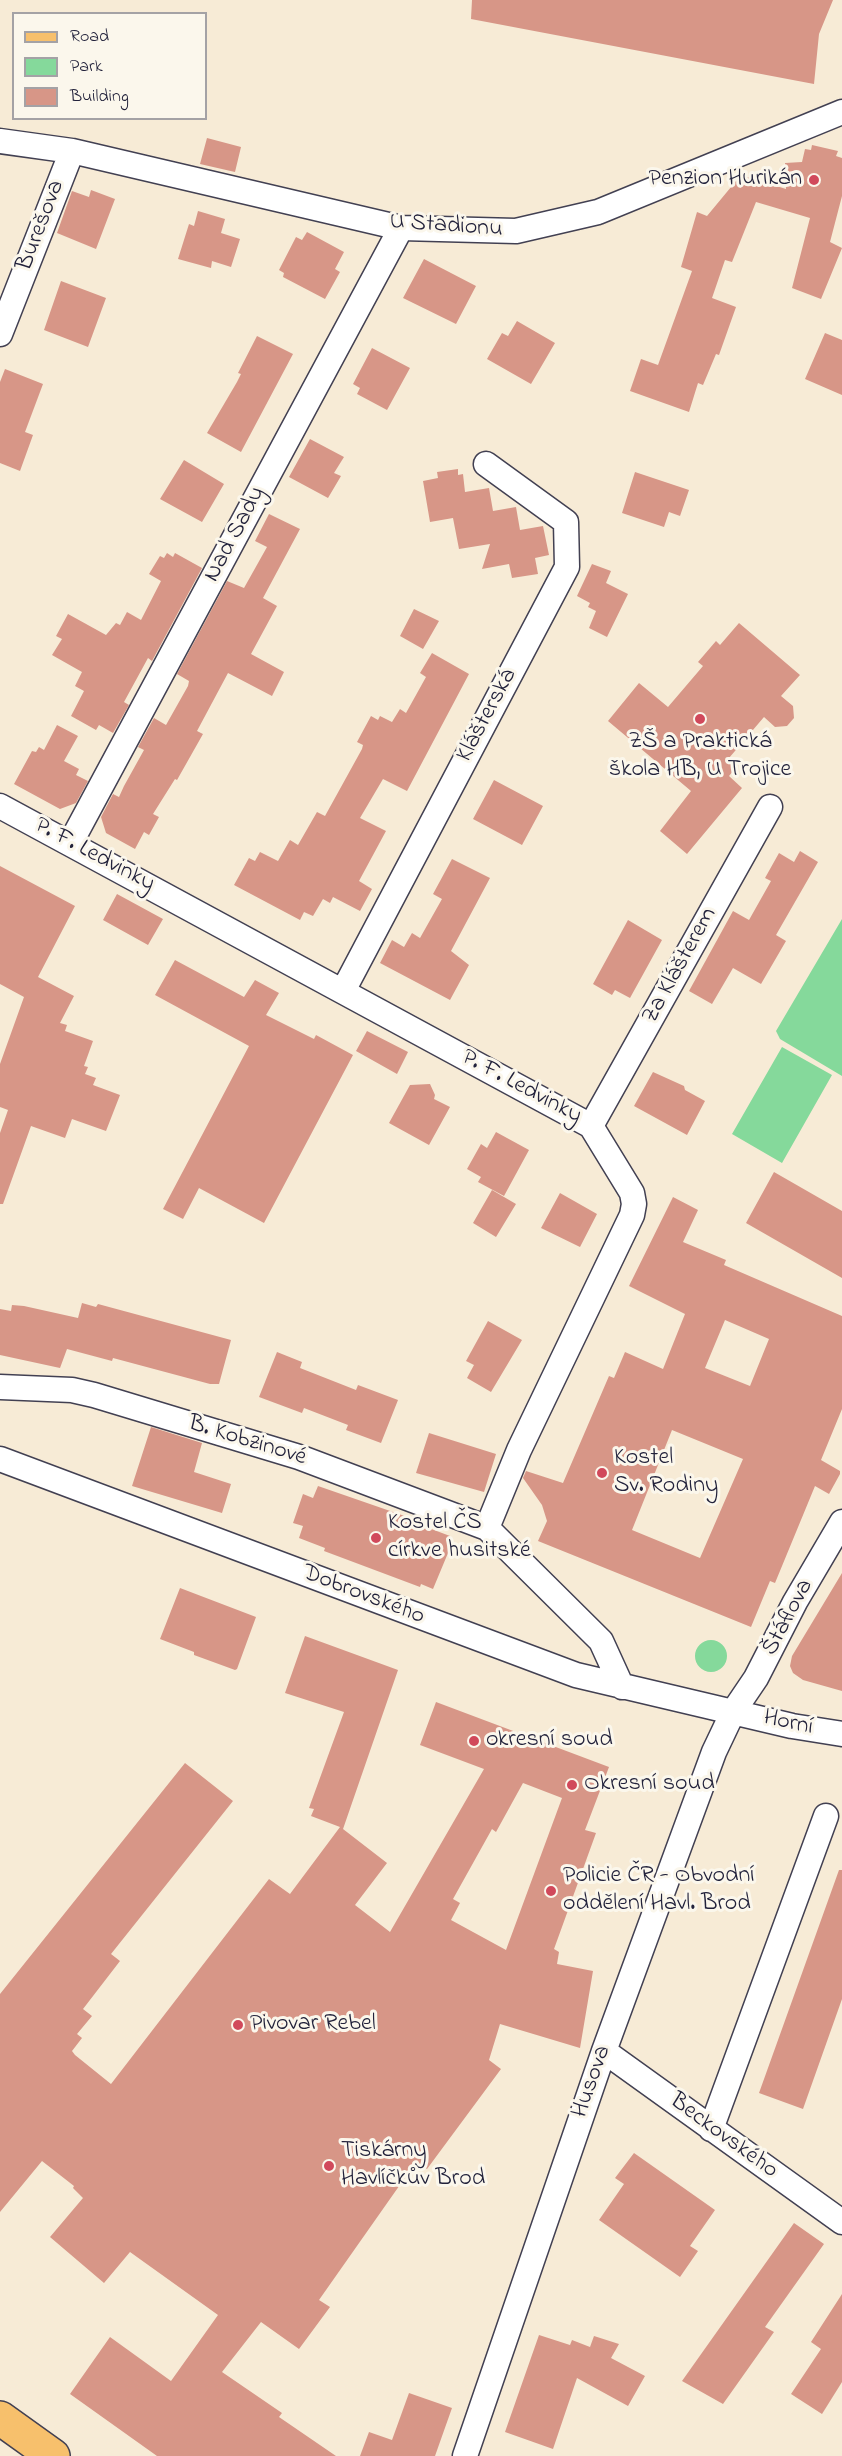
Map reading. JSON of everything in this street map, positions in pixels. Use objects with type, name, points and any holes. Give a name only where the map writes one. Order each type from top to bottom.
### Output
[{"type":"main road","points":[[0,2418],[53,2456]]},
{"type":"street","name":"U Stadionu","points":[[0,141],[72,151],[401,228],[516,231],[598,212],[842,112]]},
{"type":"street","name":"Burešova","points":[[0,334],[72,151]]},
{"type":"street","name":"Nad Sady","points":[[71,842],[401,228]]},
{"type":"street","name":"Klášterská","points":[[343,992],[567,567],[566,522],[486,464]]},
{"type":"street","name":"P. F. Ledvinky","points":[[0,806],[71,842],[591,1126],[632,1193],[634,1204],[632,1215],[519,1450],[487,1528]]},
{"type":"street","name":"Za Klášterem","points":[[591,1126],[770,807]]},
{"type":"street","name":"B. Kobzinové","points":[[0,1387],[72,1390],[94,1395],[299,1457],[487,1528]]},
{"type":"street","name":"Dobrovského","points":[[0,1459],[514,1654],[622,1687],[734,1712]]},
{"type":"street","name":"Štáflova","points":[[734,1712],[766,1661],[795,1602],[842,1522]]},
{"type":"street","points":[[487,1528],[601,1641],[622,1687]]},
{"type":"street","name":"Horní","points":[[734,1712],[842,1734]]},
{"type":"street","name":"Husova","points":[[465,2456],[604,2051],[710,1763],[734,1712]]},
{"type":"street","points":[[711,2128],[826,1816]]},
{"type":"street","name":"Beckovského","points":[[604,2051],[842,2222]]},
{"type":"green space","points":[[842,919],[842,1076],[780,1039],[776,1031]]},
{"type":"green space","points":[[782,1047],[832,1075],[782,1163],[732,1134]]},
{"type":"green space","points":[[711,1640],[722,1645],[727,1656],[722,1667],[711,1672],[700,1667],[695,1656],[700,1645]]},
{"type":"building","points":[[472,0],[833,0],[819,34],[814,84],[471,19]]},
{"type":"building","points":[[207,138],[241,147],[235,172],[200,164]]},
{"type":"building","points":[[812,145],[838,151],[836,156],[842,158],[842,196],[830,242],[842,248],[821,299],[792,288],[810,218],[756,202],[732,262],[725,260],[712,298],[736,307],[719,355],[716,354],[703,385],[698,383],[689,412],[630,391],[641,359],[658,365],[692,271],[681,267],[697,212],[707,216],[741,175],[786,189],[785,163],[802,162],[805,149],[811,150]]},
{"type":"building","points":[[91,190],[115,199],[96,249],[57,233],[72,191],[89,197]]},
{"type":"building","points":[[198,211],[225,219],[221,233],[240,239],[231,267],[212,261],[211,268],[178,259],[189,224],[194,226]]},
{"type":"building","points":[[307,232],[344,252],[335,269],[340,272],[325,299],[283,277],[284,273],[279,270],[296,237],[302,240]]},
{"type":"building","points":[[424,259],[476,286],[456,324],[403,298]]},
{"type":"building","points":[[61,281],[106,298],[88,347],[44,330]]},
{"type":"building","points":[[517,321],[555,343],[531,384],[487,359],[502,333],[508,336]]},
{"type":"building","points":[[825,333],[842,340],[842,395],[805,379]]},
{"type":"building","points":[[257,336],[293,354],[241,452],[207,433],[237,382],[241,374],[238,373]]},
{"type":"building","points":[[372,348],[410,368],[387,410],[357,394],[360,388],[353,384]]},
{"type":"building","points":[[5,369],[43,384],[25,432],[33,435],[20,471],[0,463],[0,382]]},
{"type":"building","points":[[310,439],[344,457],[334,473],[341,476],[328,498],[289,477]]},
{"type":"building","points":[[184,460],[224,484],[202,522],[160,499]]},
{"type":"building","points":[[458,469],[458,475],[463,474],[465,492],[489,488],[493,511],[516,507],[520,530],[543,526],[549,555],[535,558],[538,574],[512,578],[509,564],[482,569],[490,544],[459,549],[453,518],[430,522],[423,481],[438,478],[437,472]]},
{"type":"building","points":[[635,472],[689,490],[680,516],[669,512],[664,527],[622,513]]},
{"type":"building","points":[[269,514],[300,529],[263,598],[277,606],[251,654],[284,672],[272,696],[228,673],[197,731],[203,734],[177,780],[175,779],[153,814],[159,817],[149,835],[144,832],[135,849],[106,833],[101,817],[113,794],[119,797],[144,750],[138,747],[154,718],[166,725],[188,686],[189,681],[177,674],[227,581],[244,588],[267,547],[255,541]]},
{"type":"building","points":[[167,553],[173,557],[175,553],[202,568],[152,661],[148,658],[124,702],[129,705],[113,733],[99,725],[96,730],[71,716],[84,691],[75,686],[82,672],[52,655],[62,639],[56,636],[68,614],[106,635],[116,623],[120,625],[127,612],[141,620],[161,581],[149,574],[160,556],[164,558]]},
{"type":"building","points":[[592,564],[611,571],[606,583],[628,594],[607,637],[589,628],[596,611],[588,607],[590,603],[577,596]]},
{"type":"building","points":[[414,609],[439,621],[423,649],[400,636]]},
{"type":"building","points":[[739,623],[800,675],[781,696],[793,706],[794,718],[787,726],[775,727],[764,717],[729,758],[738,765],[729,776],[742,788],[687,854],[660,831],[691,791],[608,721],[639,683],[668,707],[703,666],[698,662],[716,641],[720,645]]},
{"type":"building","points":[[432,653],[469,674],[407,791],[383,779],[360,818],[386,831],[359,881],[372,889],[360,911],[333,897],[330,903],[323,899],[313,916],[304,912],[300,920],[234,885],[249,858],[255,861],[260,852],[278,861],[290,840],[298,845],[317,812],[325,816],[362,749],[363,745],[357,742],[371,716],[378,720],[380,716],[392,722],[400,709],[406,713],[426,677],[420,673]]},
{"type":"building","points":[[57,725],[78,736],[64,761],[79,769],[76,775],[88,781],[76,803],[60,809],[14,784],[32,751],[36,752],[39,747],[44,750]]},
{"type":"building","points":[[494,780],[543,806],[522,845],[473,819]]},
{"type":"building","points":[[800,851],[818,862],[776,935],[786,941],[761,984],[733,968],[712,1004],[689,991],[733,911],[749,920],[771,881],[765,878],[779,853],[794,862]]},
{"type":"building","points":[[452,859],[490,878],[451,951],[469,965],[450,1000],[380,963],[392,940],[404,947],[412,933],[420,938],[442,899],[433,894]]},
{"type":"building","points":[[0,866],[75,906],[38,977],[74,996],[60,1023],[67,1025],[65,1031],[93,1041],[84,1066],[88,1067],[85,1074],[96,1078],[93,1085],[120,1095],[106,1131],[72,1119],[65,1138],[31,1126],[3,1204],[0,1204],[0,1133],[8,1110],[0,1107],[0,1064],[24,997],[0,984]]},
{"type":"building","points":[[117,894],[163,919],[148,945],[103,920]]},
{"type":"building","points":[[628,920],[662,940],[630,998],[615,990],[612,995],[593,984]]},
{"type":"building","points":[[175,960],[244,997],[255,980],[279,993],[266,1015],[314,1039],[316,1035],[353,1055],[264,1223],[199,1188],[183,1219],[163,1209],[249,1046],[155,995]]},
{"type":"building","points":[[367,1031],[408,1052],[397,1074],[356,1051]]},
{"type":"building","points":[[653,1072],[684,1086],[685,1090],[705,1101],[687,1135],[634,1106]]},
{"type":"building","points":[[430,1084],[435,1095],[434,1099],[450,1107],[429,1145],[389,1123],[410,1085]]},
{"type":"building","points":[[496,1132],[529,1150],[504,1196],[478,1182],[481,1177],[467,1169],[481,1144],[487,1148]]},
{"type":"building","points":[[774,1172],[842,1211],[842,1278],[746,1223]]},
{"type":"building","points":[[492,1190],[516,1204],[496,1237],[473,1223]]},
{"type":"building","points":[[560,1193],[597,1214],[580,1247],[541,1228]]},
{"type":"building","points":[[673,1197],[698,1210],[683,1242],[726,1260],[724,1265],[842,1316],[842,1409],[821,1460],[840,1471],[840,1474],[829,1494],[815,1486],[775,1583],[770,1581],[751,1627],[538,1541],[547,1521],[542,1505],[523,1478],[526,1471],[563,1483],[609,1376],[614,1378],[625,1352],[663,1369],[685,1314],[629,1286]],"holes":[[[725,1320],[769,1339],[750,1386],[705,1368]],[[672,1430],[743,1459],[700,1558],[632,1530]]]},
{"type":"building","points":[[82,1303],[96,1307],[98,1304],[231,1340],[219,1384],[210,1384],[113,1358],[112,1361],[67,1349],[60,1368],[0,1355],[0,1309],[11,1311],[12,1305],[24,1306],[78,1318]]},
{"type":"building","points":[[488,1321],[522,1340],[491,1392],[467,1378],[474,1365],[466,1361]]},
{"type":"building","points":[[277,1352],[302,1362],[300,1368],[356,1390],[358,1385],[398,1400],[381,1443],[346,1430],[348,1425],[304,1408],[302,1413],[259,1397]]},
{"type":"building","points":[[151,1427],[202,1443],[194,1472],[231,1484],[222,1513],[132,1486]]},
{"type":"building","points":[[429,1433],[496,1454],[484,1492],[416,1473]]},
{"type":"building","name":"Kostel ČS církve husitské","points":[[318,1486],[419,1521],[418,1524],[450,1536],[448,1553],[433,1589],[421,1584],[420,1587],[324,1551],[325,1548],[299,1538],[303,1526],[293,1523],[303,1494],[313,1498]]},
{"type":"building","points":[[842,1573],[842,1691],[803,1680],[793,1673],[790,1666],[792,1656]]},
{"type":"building","points":[[180,1588],[256,1617],[237,1669],[194,1655],[194,1652],[160,1639]]},
{"type":"building","points":[[305,1636],[398,1670],[343,1829],[387,1863],[355,1905],[390,1932],[484,1769],[420,1745],[436,1702],[609,1767],[585,1830],[596,1833],[554,1949],[559,1952],[557,1964],[593,1971],[580,2048],[500,2024],[489,2060],[501,2069],[427,2169],[416,2162],[319,2300],[330,2307],[299,2349],[261,2322],[222,2372],[282,2413],[279,2417],[336,2456],[157,2456],[70,2394],[110,2337],[171,2381],[218,2315],[130,2252],[104,2283],[50,2237],[83,2198],[73,2188],[74,2186],[42,2161],[0,2212],[0,1994],[185,1763],[233,1801],[111,1954],[120,1961],[83,2009],[92,2016],[77,2034],[82,2038],[72,2051],[111,2084],[269,1879],[290,1894],[340,1827],[311,1816],[314,1809],[309,1808],[344,1712],[285,1693]],"holes":[[[523,1783],[562,1798],[506,1950],[451,1920],[460,1903],[453,1899],[492,1829],[496,1832]]]},
{"type":"building","points":[[839,1870],[842,1870],[842,1999],[803,2109],[759,2093]]},
{"type":"building","points":[[634,2153],[715,2210],[690,2246],[698,2251],[680,2277],[599,2220],[624,2184],[615,2178]]},
{"type":"building","points":[[794,2223],[824,2244],[765,2327],[774,2332],[723,2404],[682,2381]]},
{"type":"building","points":[[842,2294],[842,2382],[822,2414],[791,2394],[821,2349],[811,2342]]},
{"type":"building","points":[[539,2335],[570,2345],[572,2340],[590,2347],[594,2336],[619,2344],[611,2358],[645,2376],[628,2406],[577,2378],[553,2449],[505,2432]]},
{"type":"building","points":[[409,2393],[452,2408],[435,2456],[360,2456],[369,2432],[392,2440]]},
{"type":"place","name":"Penzion Hurikán","points":[[814,180]]},
{"type":"place","name":"ZŠ a Praktická škola HB, U Trojice","points":[[700,719]]},
{"type":"place","name":"Kostel Sv. Rodiny","points":[[602,1473]]},
{"type":"place","name":"Kostel ČS církve husitské","points":[[376,1538]]},
{"type":"place","name":"okresní soud","points":[[474,1741]]},
{"type":"place","name":"Okresní soud","points":[[572,1785]]},
{"type":"place","name":"Policie ČR - Obvodní oddělení Havl. Brod","points":[[551,1891]]},
{"type":"place","name":"Pivovar Rebel","points":[[238,2025]]},
{"type":"place","name":"Tiskárny Havlíčkův Brod","points":[[329,2166]]}]
